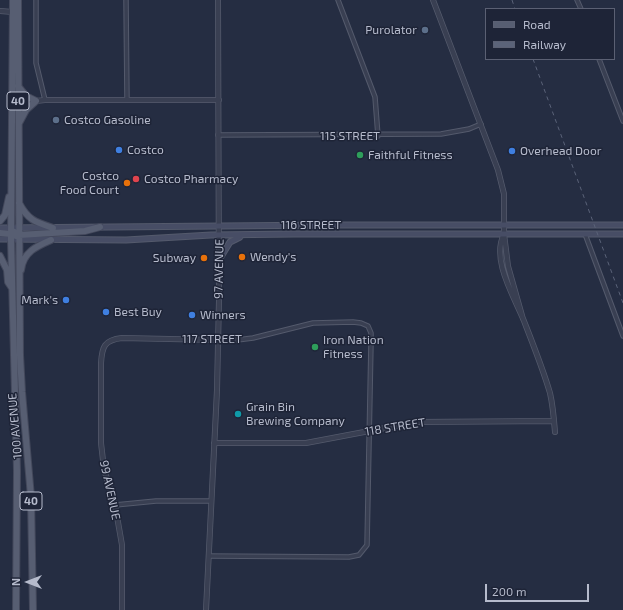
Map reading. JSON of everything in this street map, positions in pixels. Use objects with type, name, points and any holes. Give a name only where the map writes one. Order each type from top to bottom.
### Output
[{"type":"main road","name":"100 AVENUE","points":[[13,0],[11,233],[17,471],[16,610]]},
{"type":"main road","name":"100 AVENUE","points":[[18,0],[19,283],[22,392],[31,497],[33,610]]},
{"type":"main road","points":[[18,85],[26,96],[36,101],[26,110],[18,127]]},
{"type":"main road","points":[[0,221],[5,215],[11,180]]},
{"type":"main road","points":[[19,201],[24,212],[31,219],[53,228]]},
{"type":"main road","name":"116 STREET","points":[[19,227],[100,228],[219,226],[623,225]]},
{"type":"main road","points":[[0,239],[19,227]]},
{"type":"main road","points":[[0,228],[19,237],[85,231],[100,228]]},
{"type":"main road","points":[[0,233],[11,233]]},
{"type":"main road","name":"116 STREET","points":[[19,237],[51,240],[126,240],[242,235],[623,234]]},
{"type":"main road","points":[[219,260],[230,242],[242,235]]},
{"type":"main road","points":[[19,283],[25,257],[35,247],[51,240]]},
{"type":"main road","points":[[0,256],[7,270],[8,282],[13,289]]},
{"type":"main road","points":[[17,579],[20,610]]},
{"type":"street","points":[[36,0],[36,63],[45,100]]},
{"type":"street","points":[[126,0],[127,100]]},
{"type":"street","name":"97 AVENUE","points":[[206,610],[217,390],[219,300],[220,236],[218,0]]},
{"type":"street","points":[[338,0],[375,97],[378,136]]},
{"type":"street","points":[[433,0],[498,170],[504,194],[504,234],[508,266],[523,319],[550,392],[553,406],[555,432]]},
{"type":"street","points":[[0,11],[13,12]]},
{"type":"street","points":[[600,60],[623,121]]},
{"type":"street","points":[[36,101],[219,100]]},
{"type":"street","name":"115 STREET","points":[[218,135],[378,136],[441,134],[481,124]]},
{"type":"street","points":[[585,234],[623,336]]},
{"type":"street","name":"117 STREET","points":[[104,346],[110,341],[122,338],[238,340],[253,338],[313,323],[361,323],[368,326],[371,333],[370,431]]},
{"type":"street","name":"99 AVENUE","points":[[104,346],[101,363],[101,443],[104,469],[114,505],[122,544],[122,610]]},
{"type":"street","name":"118 STREET","points":[[214,443],[306,443],[417,422],[554,421]]},
{"type":"street","points":[[209,556],[349,557],[359,555],[367,545],[370,431]]},
{"type":"street","points":[[114,505],[156,501],[211,501]]},
{"type":"railway","points":[[512,0],[515,8]]},
{"type":"railway","points":[[533,60],[623,303]]},
{"type":"place","name":"Purolator","points":[[425,30]]},
{"type":"place","name":"Costco Gasoline","points":[[56,120]]},
{"type":"place","name":"Costco","points":[[119,150]]},
{"type":"place","name":"Overhead Door","points":[[512,151]]},
{"type":"place","name":"Faithful Fitness","points":[[360,155]]},
{"type":"place","name":"Costco Pharmacy","points":[[136,179]]},
{"type":"place","name":"Costco Food Court","points":[[127,183]]},
{"type":"place","name":"Wendy's","points":[[242,257]]},
{"type":"place","name":"Subway","points":[[204,258]]},
{"type":"place","name":"Mark's","points":[[66,300]]},
{"type":"place","name":"Best Buy","points":[[106,312]]},
{"type":"place","name":"Winners","points":[[192,315]]},
{"type":"place","name":"Iron Nation Fitness","points":[[315,347]]},
{"type":"place","name":"Grain Bin Brewing Company","points":[[238,414]]}]
